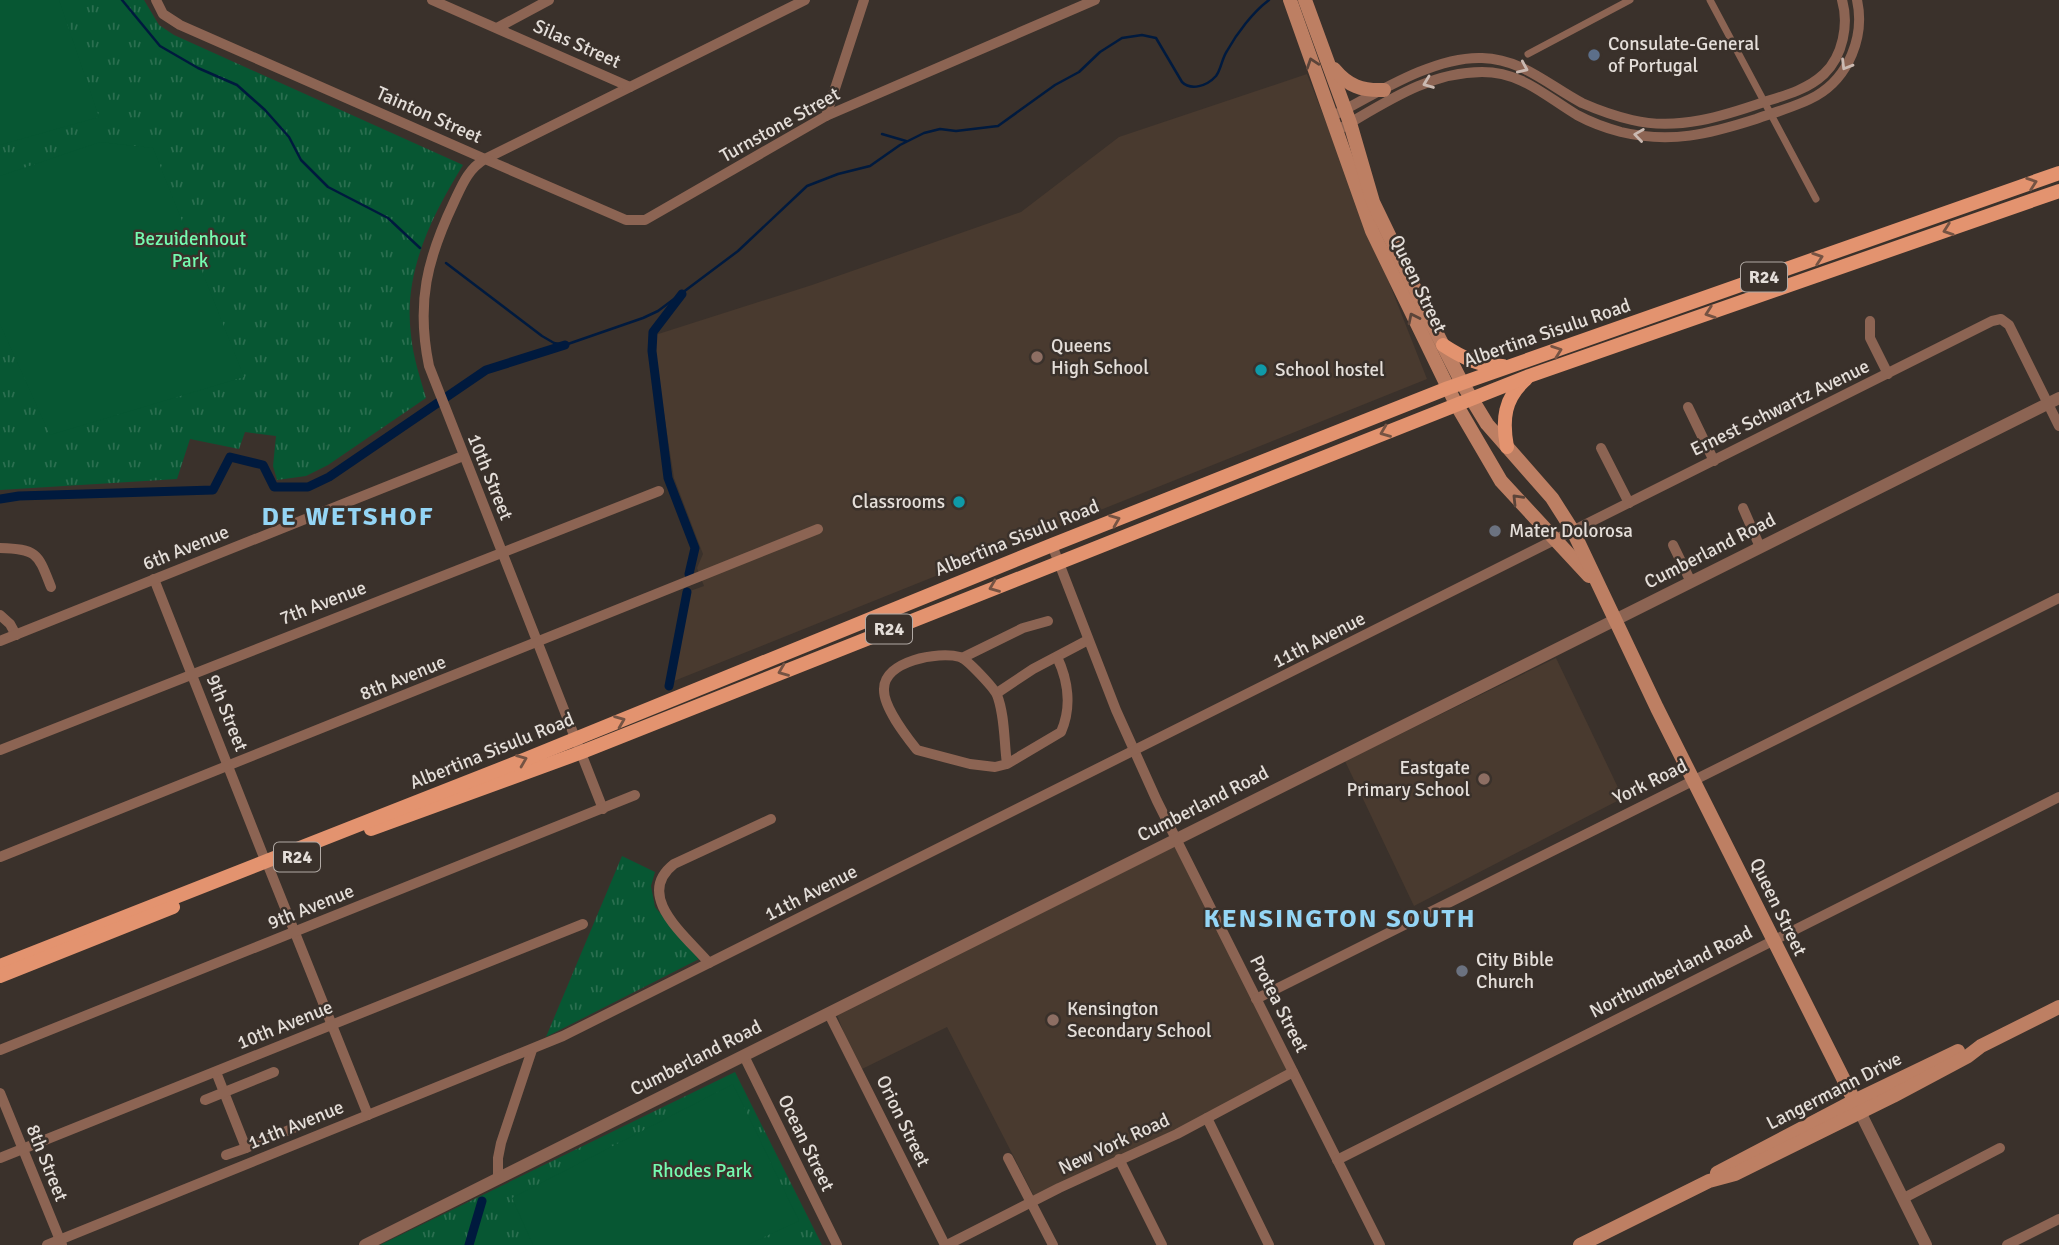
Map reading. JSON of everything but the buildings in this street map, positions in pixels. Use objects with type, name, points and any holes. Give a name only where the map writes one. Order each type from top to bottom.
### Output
[{"type":"main road","name":"Queen Street","points":[[1299,3],[1328,63],[1348,116],[1376,209],[1444,345],[1455,386],[1456,404],[1501,481],[1597,585]]},
{"type":"main road","name":"Queen Street","points":[[1299,3],[1333,124],[1378,246],[1455,386],[1471,399],[1487,424],[1552,499],[1573,531],[1693,780],[1857,1106]]},
{"type":"main road","points":[[1328,63],[1356,88],[1365,91],[1384,90]]},
{"type":"main road","name":"Albertina Sisulu Road","points":[[579,745],[1052,545],[1455,386],[2059,173]]},
{"type":"main road","name":"Albertina Sisulu Road","points":[[0,966],[1058,562],[1530,376],[2059,191]]},
{"type":"main road","points":[[1444,345],[1480,365],[1517,366]]},
{"type":"main road","points":[[1507,447],[1504,421],[1507,404],[1518,386],[1530,376]]},
{"type":"main road","name":"Albertina Sisulu Road","points":[[0,976],[267,864]]},
{"type":"main road","name":"Langermann Drive","points":[[1580,1245],[1709,1181],[1722,1170],[1959,1061],[1981,1046],[2059,1007]]},
{"type":"street","name":"Tainton Street","points":[[156,0],[163,14],[180,25],[485,159],[805,0]]},
{"type":"street","name":"Silas Street","points":[[432,0],[630,87]]},
{"type":"street","points":[[497,28],[549,0]]},
{"type":"street","points":[[826,116],[864,0]]},
{"type":"street","name":"Turnstone Street","points":[[485,159],[616,216],[639,221],[653,216],[826,116],[1095,0]]},
{"type":"street","points":[[1528,54],[1630,0]]},
{"type":"street","points":[[1710,0],[1816,198]]},
{"type":"street","points":[[1348,116],[1384,90],[1437,64],[1482,58],[1517,65],[1581,102],[1611,114],[1640,121],[1690,122],[1744,109],[1804,88],[1830,67],[1836,57],[1844,30],[1842,0]]},
{"type":"street","points":[[1333,124],[1433,80],[1466,72],[1485,72],[1520,78],[1578,116],[1608,128],[1629,134],[1666,137],[1700,135],[1771,114],[1814,97],[1837,79],[1850,59],[1857,38],[1860,17],[1857,0]]},
{"type":"street","points":[[1744,109],[1748,121]]},
{"type":"street","name":"10th Street","points":[[485,159],[470,172],[435,243],[426,279],[423,310],[429,366],[603,809]]},
{"type":"street","name":"Ernest Schwartz Avenue","points":[[1573,531],[1992,321],[2004,320],[2009,325],[2054,401]]},
{"type":"street","points":[[1870,321],[1870,338],[1888,374]]},
{"type":"street","points":[[2054,401],[2059,426]]},
{"type":"street","name":"Cumberland Road","points":[[365,1245],[2054,401]]},
{"type":"street","points":[[1688,407],[1714,461]]},
{"type":"street","points":[[1601,448],[1629,503]]},
{"type":"street","name":"6th Avenue","points":[[0,642],[463,456]]},
{"type":"street","name":"7th Avenue","points":[[0,750],[659,491]]},
{"type":"street","points":[[1743,508],[1760,547]]},
{"type":"street","name":"8th Avenue","points":[[0,857],[818,529]]},
{"type":"street","name":"11th Avenue","points":[[47,1245],[61,1243],[532,1050],[1573,531]]},
{"type":"street","name":"Protea Street","points":[[1052,545],[1088,640],[1135,750],[1380,1245]]},
{"type":"street","points":[[1673,545],[1691,582]]},
{"type":"street","points":[[0,548],[18,548],[40,559],[51,587]]},
{"type":"street","name":"9th Street","points":[[154,579],[368,1115]]},
{"type":"street","name":"York Road","points":[[1256,999],[2059,598]]},
{"type":"street","points":[[0,615],[10,624],[16,635]]},
{"type":"street","points":[[1048,621],[1023,628],[962,658],[936,655],[922,657],[887,677],[884,684],[886,703],[917,750],[970,764],[995,767],[1007,764],[1058,735],[1063,729],[1068,685],[1056,657]]},
{"type":"street","points":[[997,693],[1088,640]]},
{"type":"street","points":[[962,658],[997,693],[1007,764]]},
{"type":"street","name":"9th Avenue","points":[[0,1050],[635,796]]},
{"type":"street","name":"Northumberland Road","points":[[1337,1160],[2059,797]]},
{"type":"street","points":[[709,963],[663,908],[658,896],[661,876],[674,864],[771,819]]},
{"type":"street","name":"10th Avenue","points":[[0,1158],[583,924]]},
{"type":"street","name":"Orion Street","points":[[829,1014],[946,1245]]},
{"type":"street","points":[[498,1178],[501,1143],[532,1050]]},
{"type":"street","name":"Ocean Street","points":[[744,1056],[837,1245]]},
{"type":"street","points":[[216,1072],[246,1148]]},
{"type":"street","points":[[205,1100],[274,1072]]},
{"type":"street","name":"New York Road","points":[[946,1245],[1207,1118],[1293,1072]]},
{"type":"street","name":"8th Street","points":[[0,1093],[61,1243]]},
{"type":"street","name":"Queen Street","points":[[1857,1106],[1927,1245]]},
{"type":"street","points":[[1207,1118],[1269,1245]]},
{"type":"street","points":[[226,1155],[296,1127]]},
{"type":"street","points":[[1904,1198],[2000,1148]]},
{"type":"street","points":[[1008,1158],[1053,1245]]},
{"type":"street","points":[[1119,1159],[1161,1245]]},
{"type":"street","points":[[2007,1245],[2059,1219]]},
{"type":"shaded area","name":"Queens High School","points":[[1307,74],[1427,379],[674,681],[690,591],[704,586],[697,568],[703,554],[674,478],[652,336],[812,285],[1021,212],[1119,137]]},
{"type":"shaded area","name":"Eastgate Primary School","points":[[1556,658],[1623,798],[1414,906],[1345,761]]},
{"type":"shaded area","name":"Kensington Secondary School","points":[[1179,838],[1295,1076],[1037,1202],[947,1027],[858,1071],[836,1012]]},
{"type":"green space","name":"Bezuidenhout Park","points":[[0,0],[144,0],[159,25],[174,35],[463,165],[430,225],[411,290],[412,343],[426,398],[328,465],[306,476],[277,480],[273,466],[276,436],[245,432],[239,449],[190,439],[177,479],[0,490]]},
{"type":"green space","points":[[0,0],[59,0],[99,117],[0,145]]},
{"type":"green space","points":[[100,142],[153,148],[244,377],[50,435],[0,324],[0,176]]},
{"type":"green space","points":[[622,856],[655,872],[651,886],[655,907],[699,959],[546,1037]]},
{"type":"green space","name":"Rhodes Park","points":[[735,1072],[822,1245],[380,1245]]},
{"type":"green space","name":"Rhodes Park","points":[[733,1084],[799,1221],[747,1245],[533,1245],[512,1198]]},
{"type":"waterway","points":[[122,0],[160,46],[198,68],[237,85],[265,110],[289,137],[301,160],[328,187],[388,218],[420,248]]},
{"type":"waterway","points":[[446,263],[542,336],[554,343],[565,345],[658,311],[738,251],[807,186],[870,166],[900,145],[924,133],[940,129],[956,131],[998,126],[1055,85],[1079,72],[1100,52],[1122,38],[1142,35],[1156,38],[1182,82],[1194,87],[1204,85],[1216,76],[1236,37],[1251,17],[1269,0]]},
{"type":"waterway","points":[[882,134],[906,141]]},
{"type":"waterway","points":[[682,294],[653,332],[652,351],[668,478],[695,548],[689,574]]},
{"type":"waterway","points":[[0,499],[19,496],[213,490],[230,457],[263,465],[274,487],[308,487],[329,477],[486,370],[565,345]]},
{"type":"waterway","points":[[669,686],[687,592]]},
{"type":"waterway","points":[[469,1245],[482,1201]]},
{"type":"place","name":"Consulate-General of Portugal","points":[[1594,55]]},
{"type":"place","name":"Queens High School","points":[[1037,357]]},
{"type":"place","name":"School hostel","points":[[1261,370]]},
{"type":"place","name":"Classrooms","points":[[959,502]]},
{"type":"place","name":"Mater Dolorosa","points":[[1495,531]]},
{"type":"place","name":"Eastgate Primary School","points":[[1484,779]]},
{"type":"place","name":"City Bible Church","points":[[1462,971]]},
{"type":"place","name":"Kensington Secondary School","points":[[1053,1020]]},
{"type":"district","name":"DE WETSHOF","points":[[348,517]]},
{"type":"district","name":"KENSINGTON SOUTH","points":[[1340,919]]}]
